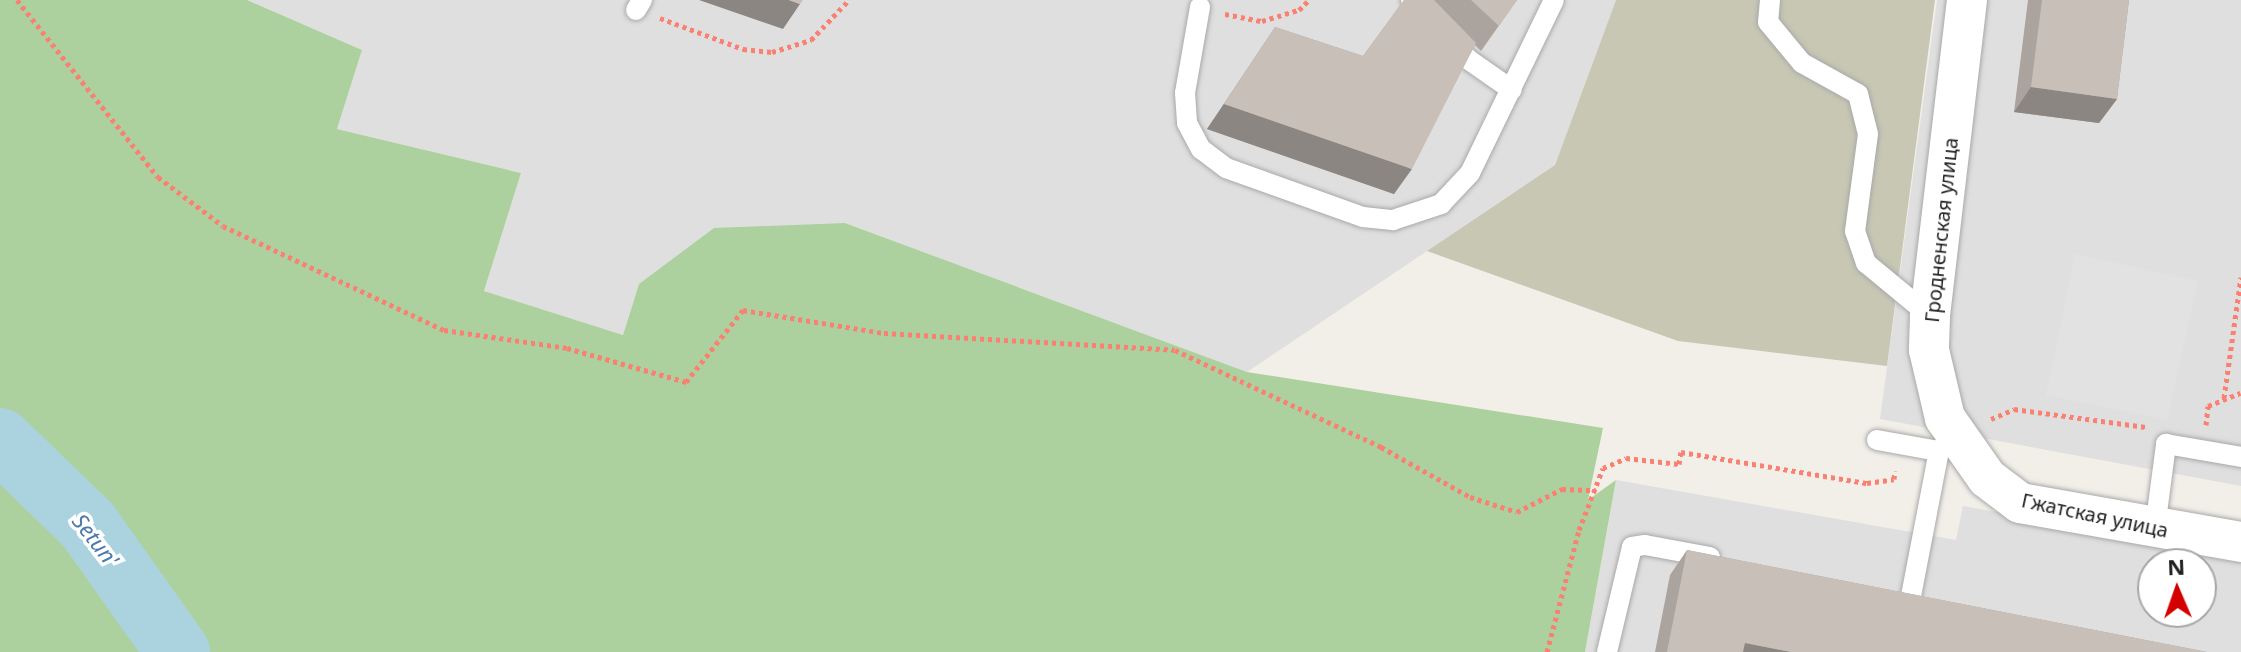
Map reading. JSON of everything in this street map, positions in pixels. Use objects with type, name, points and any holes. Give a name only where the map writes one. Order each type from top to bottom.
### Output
[{"type":"street","name":"Гродненская улица","points":[[1953,447],[1934,387],[1930,317],[1967,0]]},
{"type":"street","name":"Гжатская улица","points":[[1953,447],[2020,503],[2241,542]]},
{"type":"lane","points":[[1411,0],[1469,60],[1512,90]]},
{"type":"lane","points":[[1200,7],[1185,93],[1187,123],[1201,149],[1226,168],[1363,217],[1393,220],[1441,204],[1470,173],[1554,0]]},
{"type":"lane","points":[[1770,0],[1768,22],[1802,63],[1858,94],[1868,134],[1855,231],[1866,263],[1930,317]]},
{"type":"lane","points":[[1877,440],[1953,447],[1911,596]]},
{"type":"lane","points":[[2155,528],[2166,444],[2241,457]]},
{"type":"lane","points":[[1607,652],[1632,547],[1645,545],[1739,563]]},
{"type":"path","points":[[17,0],[158,177],[223,226],[444,330],[567,348],[686,382],[743,310],[884,333],[1175,350],[1482,501],[1517,512],[1562,489],[1596,490]]},
{"type":"path","points":[[639,5],[743,49],[772,52],[811,40],[849,0]]},
{"type":"path","points":[[1200,7],[1262,21],[1299,10],[1309,0]]},
{"type":"path","points":[[2224,398],[2241,277]]},
{"type":"path","points":[[2204,450],[2208,406],[2241,393]]},
{"type":"path","points":[[1953,447],[2014,409],[2161,429]]},
{"type":"path","points":[[1547,652],[1579,530],[1603,468],[1626,458],[1679,464],[1681,452],[1867,483]]},
{"type":"shaded area","points":[[247,0],[1616,0],[1555,165],[1247,372],[845,223],[639,284],[623,335],[484,291],[521,173],[337,129],[362,50]]},
{"type":"shaded area","points":[[1616,0],[1935,0],[1887,366],[1678,341],[1427,251],[1555,165]]},
{"type":"shaded area","points":[[1937,0],[2241,0],[2241,486],[1880,419]]},
{"type":"shaded area","points":[[2075,254],[2198,281],[2167,420],[2046,395]]},
{"type":"shaded area","points":[[1616,480],[1956,540],[1963,506],[2197,548],[2137,548],[2137,628],[2217,628],[2217,552],[2241,556],[2241,652],[1585,652]]},
{"type":"green space","points":[[0,0],[247,0],[362,50],[337,129],[521,173],[484,291],[623,335],[639,284],[714,228],[845,223],[1247,372],[1603,428],[1588,500],[1616,480],[1585,652],[0,652]]},
{"type":"building","points":[[1404,0],[1434,0],[1476,43],[1412,169],[1224,104],[1275,27],[1363,56]]},
{"type":"building","points":[[1471,0],[1517,0],[1499,26]]},
{"type":"building","points":[[2042,0],[2129,0],[2117,99],[2031,87]]},
{"type":"building","points":[[1687,550],[2207,652],[1791,652],[1745,643],[1743,652],[1667,652]]},
{"type":"waterway","name":"Setun'","points":[[0,440],[88,525],[178,652]]}]
